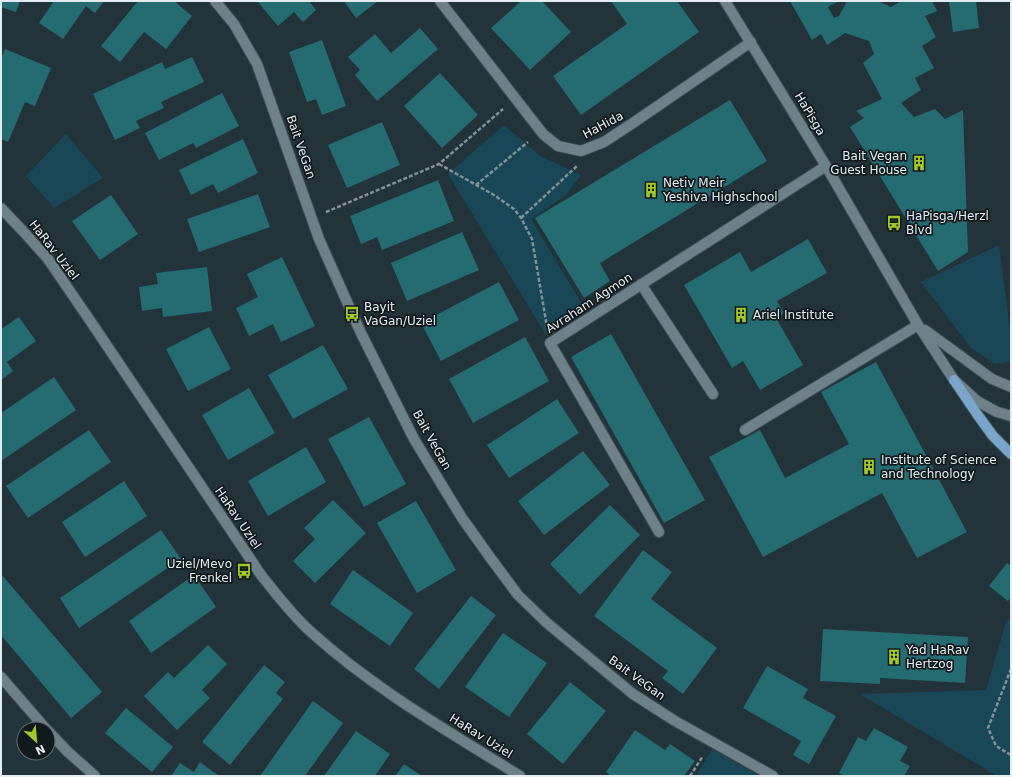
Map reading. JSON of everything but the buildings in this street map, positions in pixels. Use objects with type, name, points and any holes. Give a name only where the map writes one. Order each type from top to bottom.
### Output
[{"type":"main road","points":[[954,380],[993,436],[1011,454]]},
{"type":"street","name":"Bait VeGan","points":[[216,1],[234,24],[257,64],[319,239],[360,331],[414,438],[462,518],[518,595],[548,623],[633,694],[675,721],[773,776]]},
{"type":"street","name":"HaHida","points":[[440,1],[541,131],[558,146],[581,151],[604,142],[751,42]]},
{"type":"street","name":"HaPisga","points":[[725,1],[826,166],[918,325],[954,380],[977,401],[997,412],[1011,416]]},
{"type":"street","name":"Avraham Agmon","points":[[659,532],[550,343],[826,166]]},
{"type":"street","name":"HaRav Uziel","points":[[1,208],[48,259],[96,328],[261,576],[288,610],[310,632],[347,663],[397,699],[520,776]]},
{"type":"street","points":[[641,284],[713,394]]},
{"type":"street","name":"HaPisga","points":[[918,325],[992,379],[1011,387]]},
{"type":"street","points":[[745,430],[918,325]]},
{"type":"street","points":[[1,677],[39,721]]},
{"type":"street","points":[[56,739],[95,776]]},
{"type":"path","points":[[312,218],[439,164],[515,98]]},
{"type":"path","points":[[476,185],[541,131]]},
{"type":"path","points":[[521,218],[582,162]]},
{"type":"path","points":[[439,164],[494,195],[514,209],[521,218],[532,239],[550,343]]},
{"type":"path","points":[[1011,669],[988,728],[996,746],[1011,755]]},
{"type":"path","points":[[690,776],[712,742]]},
{"type":"shaded area","points":[[504,125],[540,156],[581,175],[566,195],[531,219],[586,311],[546,335],[448,174]]},
{"type":"shaded area","points":[[66,134],[103,178],[54,208],[26,176]]},
{"type":"shaded area","points":[[999,245],[1011,336],[1011,362],[995,364],[971,348],[921,282]]},
{"type":"shaded area","points":[[1007,619],[1011,620],[1011,776],[997,776],[860,694],[986,690]]},
{"type":"shaded area","points":[[712,749],[759,776],[696,776]]},
{"type":"place","name":"Bait Vegan Guest House","points":[[919,163]]},
{"type":"place","name":"Netiv Meir Yeshiva Highschool","points":[[651,190]]},
{"type":"place","name":"HaPisga/Herzl Blvd","points":[[894,223]]},
{"type":"place","name":"Bayit VaGan/Uziel","points":[[352,314]]},
{"type":"place","name":"Ariel Institute","points":[[741,315]]},
{"type":"place","name":"Institute of Science and Technology","points":[[869,467]]},
{"type":"place","name":"Uziel/Mevo Frenkel","points":[[244,571]]},
{"type":"place","name":"Yad HaRav Hertzog","points":[[894,657]]}]
